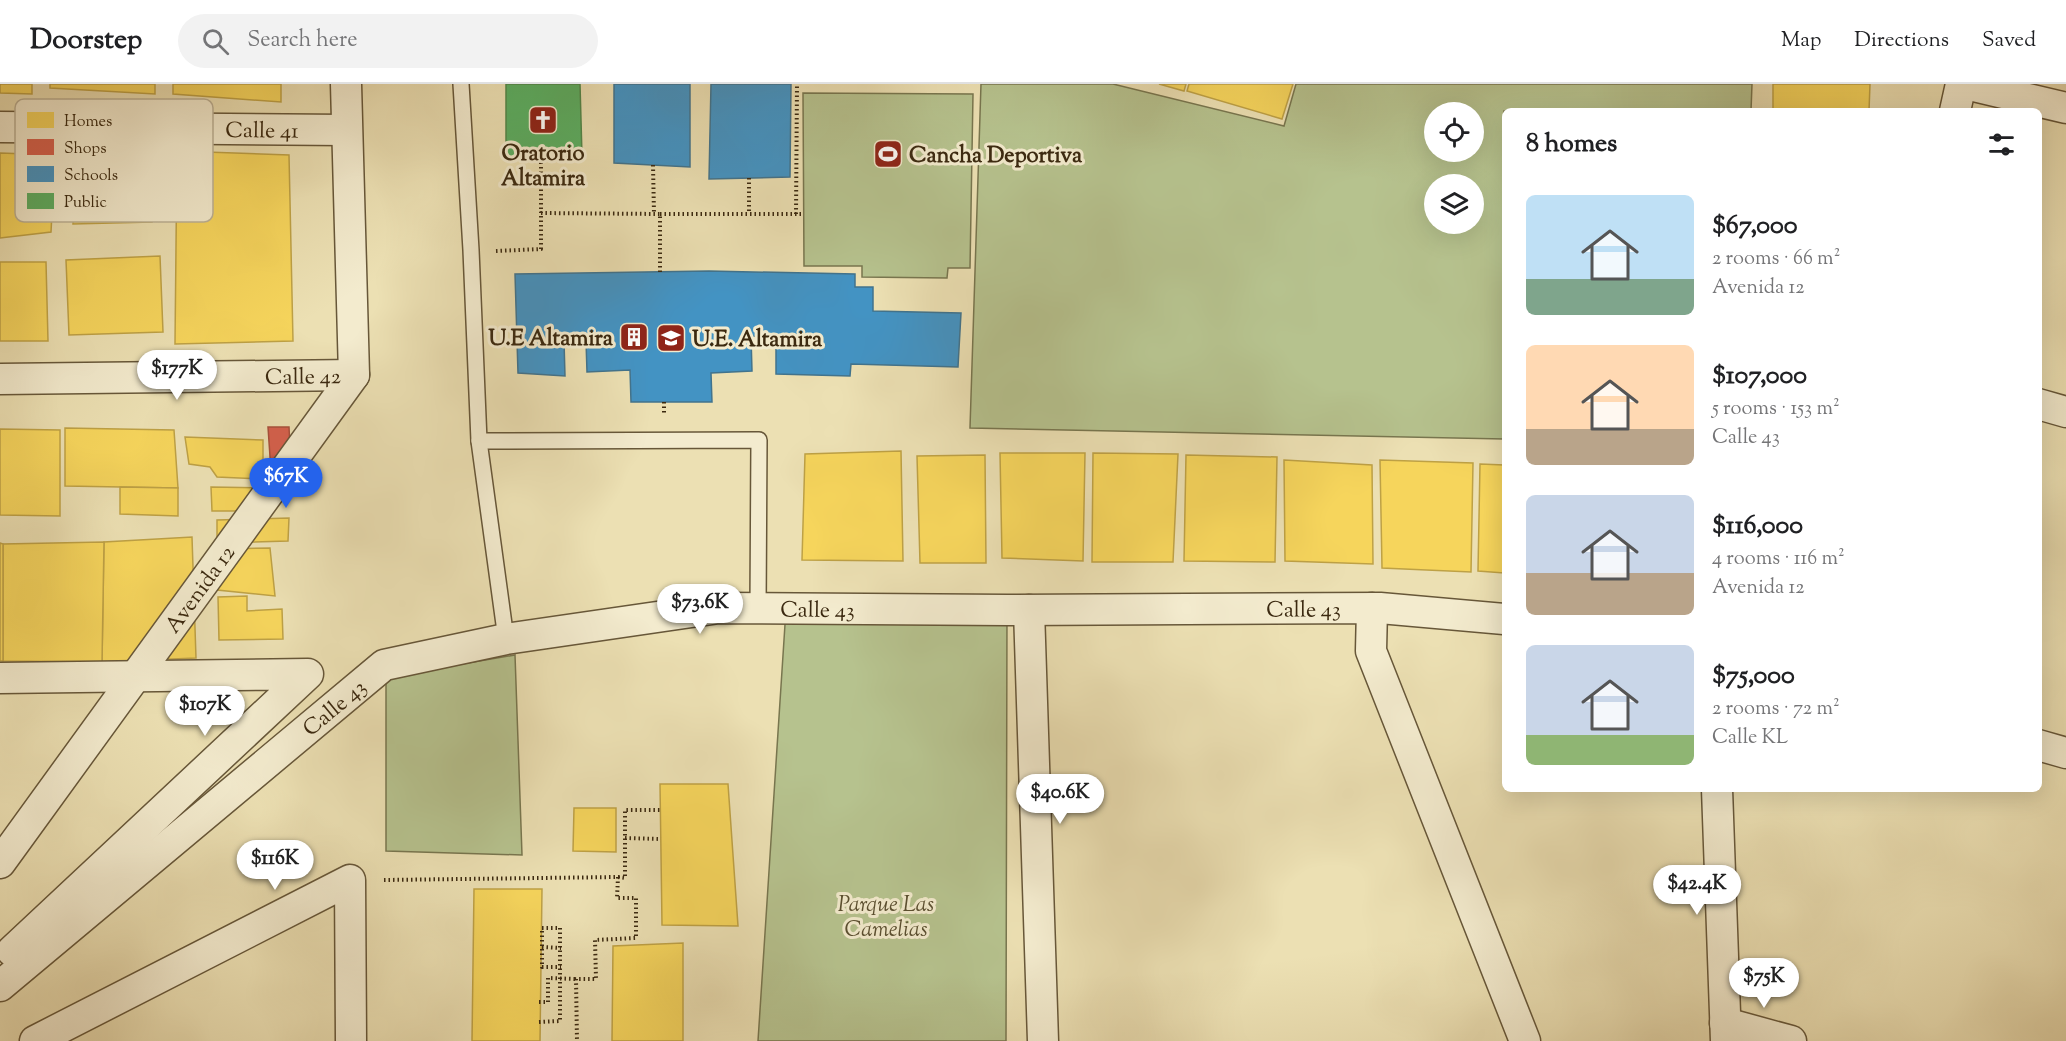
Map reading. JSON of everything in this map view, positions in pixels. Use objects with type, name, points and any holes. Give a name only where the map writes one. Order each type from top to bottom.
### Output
[{"type":"street","points":[[346,84],[354,375]]},
{"type":"street","points":[[1956,108],[1963,84],[2066,108]]},
{"type":"street","name":"Calle 41","points":[[0,127],[15,127]]},
{"type":"street","name":"Calle 41","points":[[213,129],[346,130]]},
{"type":"street","name":"Calle 42","points":[[0,379],[354,375]]},
{"type":"street","name":"Avenida 12","points":[[0,863],[354,375]]},
{"type":"street","points":[[2042,405],[2066,412]]},
{"type":"street","name":"Calle 43","points":[[0,986],[384,665],[507,639],[719,608],[1029,610],[1372,608],[1502,619]]},
{"type":"street","points":[[1372,608],[1371,651],[1525,1041]]},
{"type":"street","points":[[1029,610],[1043,1041]]},
{"type":"street","name":"Calle 43","points":[[0,678],[308,674],[0,962]]},
{"type":"street","points":[[2042,746],[2066,753]]},
{"type":"street","points":[[1717,792],[1725,1032],[1791,1041]]},
{"type":"street","points":[[34,1041],[350,880],[351,1041]]},
{"type":"lane","points":[[461,84],[480,441],[507,639]]},
{"type":"lane","points":[[480,441],[759,440],[758,609]]},
{"type":"path","points":[[796,214],[797,84]]},
{"type":"path","points":[[471,250],[541,249],[541,158]]},
{"type":"path","points":[[653,165],[660,272]]},
{"type":"path","points":[[750,178],[750,214]]},
{"type":"path","points":[[541,213],[804,214]]},
{"type":"path","points":[[664,402],[664,419]]},
{"type":"path","points":[[350,880],[625,878],[625,810],[660,810]]},
{"type":"path","points":[[625,838],[661,839]]},
{"type":"path","points":[[539,1002],[548,1002],[548,978],[596,979],[595,940],[636,938],[636,898],[617,898],[618,877]]},
{"type":"path","points":[[539,1022],[561,1021],[562,979],[561,927],[542,927],[542,967],[561,967]]},
{"type":"path","points":[[542,947],[561,948]]},
{"type":"path","points":[[576,979],[577,1041]]},
{"type":"green space","points":[[981,84],[1113,84],[1284,126],[1296,84],[1752,84],[1751,108],[1502,108],[1502,439],[970,428]]},
{"type":"green space","name":"Cancha Deportiva","points":[[803,93],[973,94],[970,268],[948,268],[947,278],[862,277],[862,266],[804,266]]},
{"type":"green space","name":"Parque Las Camelias","points":[[786,609],[1007,610],[1006,1041],[758,1041]]},
{"type":"green space","points":[[515,655],[522,855],[386,851],[386,677]]},
{"type":"building: Homes","points":[[0,84],[32,84],[32,94],[0,93]]},
{"type":"building: Homes","points":[[50,84],[155,84],[155,94],[50,88]]},
{"type":"building: Homes","points":[[173,84],[281,84],[281,102],[173,94]]},
{"type":"building: Homes","points":[[1159,84],[1186,84],[1184,91]]},
{"type":"building: Homes","points":[[1189,84],[1293,84],[1282,119],[1187,91]]},
{"type":"building: Homes","points":[[1773,84],[1870,84],[1869,108],[1773,108]]},
{"type":"building: Homes","points":[[213,152],[289,155],[293,341],[175,344],[176,222],[213,222]]},
{"type":"building: Homes","points":[[0,153],[15,154],[15,222],[52,222],[51,232],[0,238]]},
{"type":"building: Homes","points":[[73,222],[152,222],[73,224]]},
{"type":"building: Homes","points":[[160,256],[163,332],[69,335],[66,260]]},
{"type":"building: Homes","points":[[0,262],[46,262],[48,341],[0,341]]},
{"type":"building: Homes","points":[[65,428],[174,430],[178,488],[65,486]]},
{"type":"building: Homes","points":[[0,429],[60,430],[60,516],[0,515]]},
{"type":"building: Homes","points":[[185,437],[263,440],[263,479],[217,477],[210,467],[189,464]]},
{"type":"building: Homes","points":[[901,451],[903,561],[802,560],[805,454]]},
{"type":"building: Homes","points":[[1000,453],[1085,453],[1083,561],[1002,558]]},
{"type":"building: Homes","points":[[1093,453],[1178,454],[1173,562],[1092,562]]},
{"type":"building: Homes","points":[[985,455],[986,563],[920,563],[917,456]]},
{"type":"building: Homes","points":[[1186,455],[1277,457],[1275,562],[1184,561]]},
{"type":"building: Homes","points":[[1284,460],[1372,465],[1373,564],[1285,561]]},
{"type":"building: Homes","points":[[1380,460],[1473,463],[1471,572],[1382,568]]},
{"type":"building: Homes","points":[[1480,464],[1502,465],[1502,573],[1478,571]]},
{"type":"building: Homes","points":[[120,487],[178,488],[178,516],[120,514]]},
{"type":"building: Homes","points":[[211,487],[271,488],[273,511],[212,511]]},
{"type":"building: Homes","points":[[289,518],[288,541],[217,543],[217,520]]},
{"type":"building: Homes","points":[[192,537],[196,658],[102,662],[104,542]]},
{"type":"building: Homes","points":[[104,542],[102,662],[3,661],[3,544]]},
{"type":"building: Homes","points":[[0,543],[3,544],[3,661],[0,661]]},
{"type":"building: Homes","points":[[270,548],[275,596],[217,590],[218,549]]},
{"type":"building: Homes","points":[[247,596],[247,611],[282,609],[283,639],[219,640],[218,597]]},
{"type":"building: Homes","points":[[660,784],[728,784],[738,926],[662,925]]},
{"type":"building: Homes","points":[[574,808],[616,808],[616,852],[573,851]]},
{"type":"building: Homes","points":[[474,889],[542,889],[540,1041],[472,1041]]},
{"type":"building: Homes","points":[[683,943],[683,1041],[612,1041],[613,946]]},
{"type":"building: Shops","points":[[268,427],[289,427],[292,487],[272,486]]},
{"type":"building: Schools","points":[[614,84],[690,84],[690,167],[614,163]]},
{"type":"building: Schools","points":[[711,84],[791,84],[790,177],[709,179]]},
{"type":"building: Schools","name":"U.E Altamira","points":[[709,271],[855,274],[855,287],[873,287],[873,311],[961,313],[958,367],[851,364],[850,376],[776,374],[776,338],[751,336],[752,371],[711,373],[712,402],[631,402],[630,370],[587,372],[586,341],[564,341],[565,376],[518,373],[515,274]]},
{"type":"building: Public","name":"Oratorio Altamira","points":[[506,84],[580,84],[582,156],[506,160]]},
{"type":"place","name":"Oratorio Altamira","points":[[543,120]]},
{"type":"place","name":"Cancha Deportiva","points":[[888,154]]},
{"type":"place","name":"U.E Altamira","points":[[634,337]]},
{"type":"place","name":"U.E. Altamira","points":[[671,338]]}]
